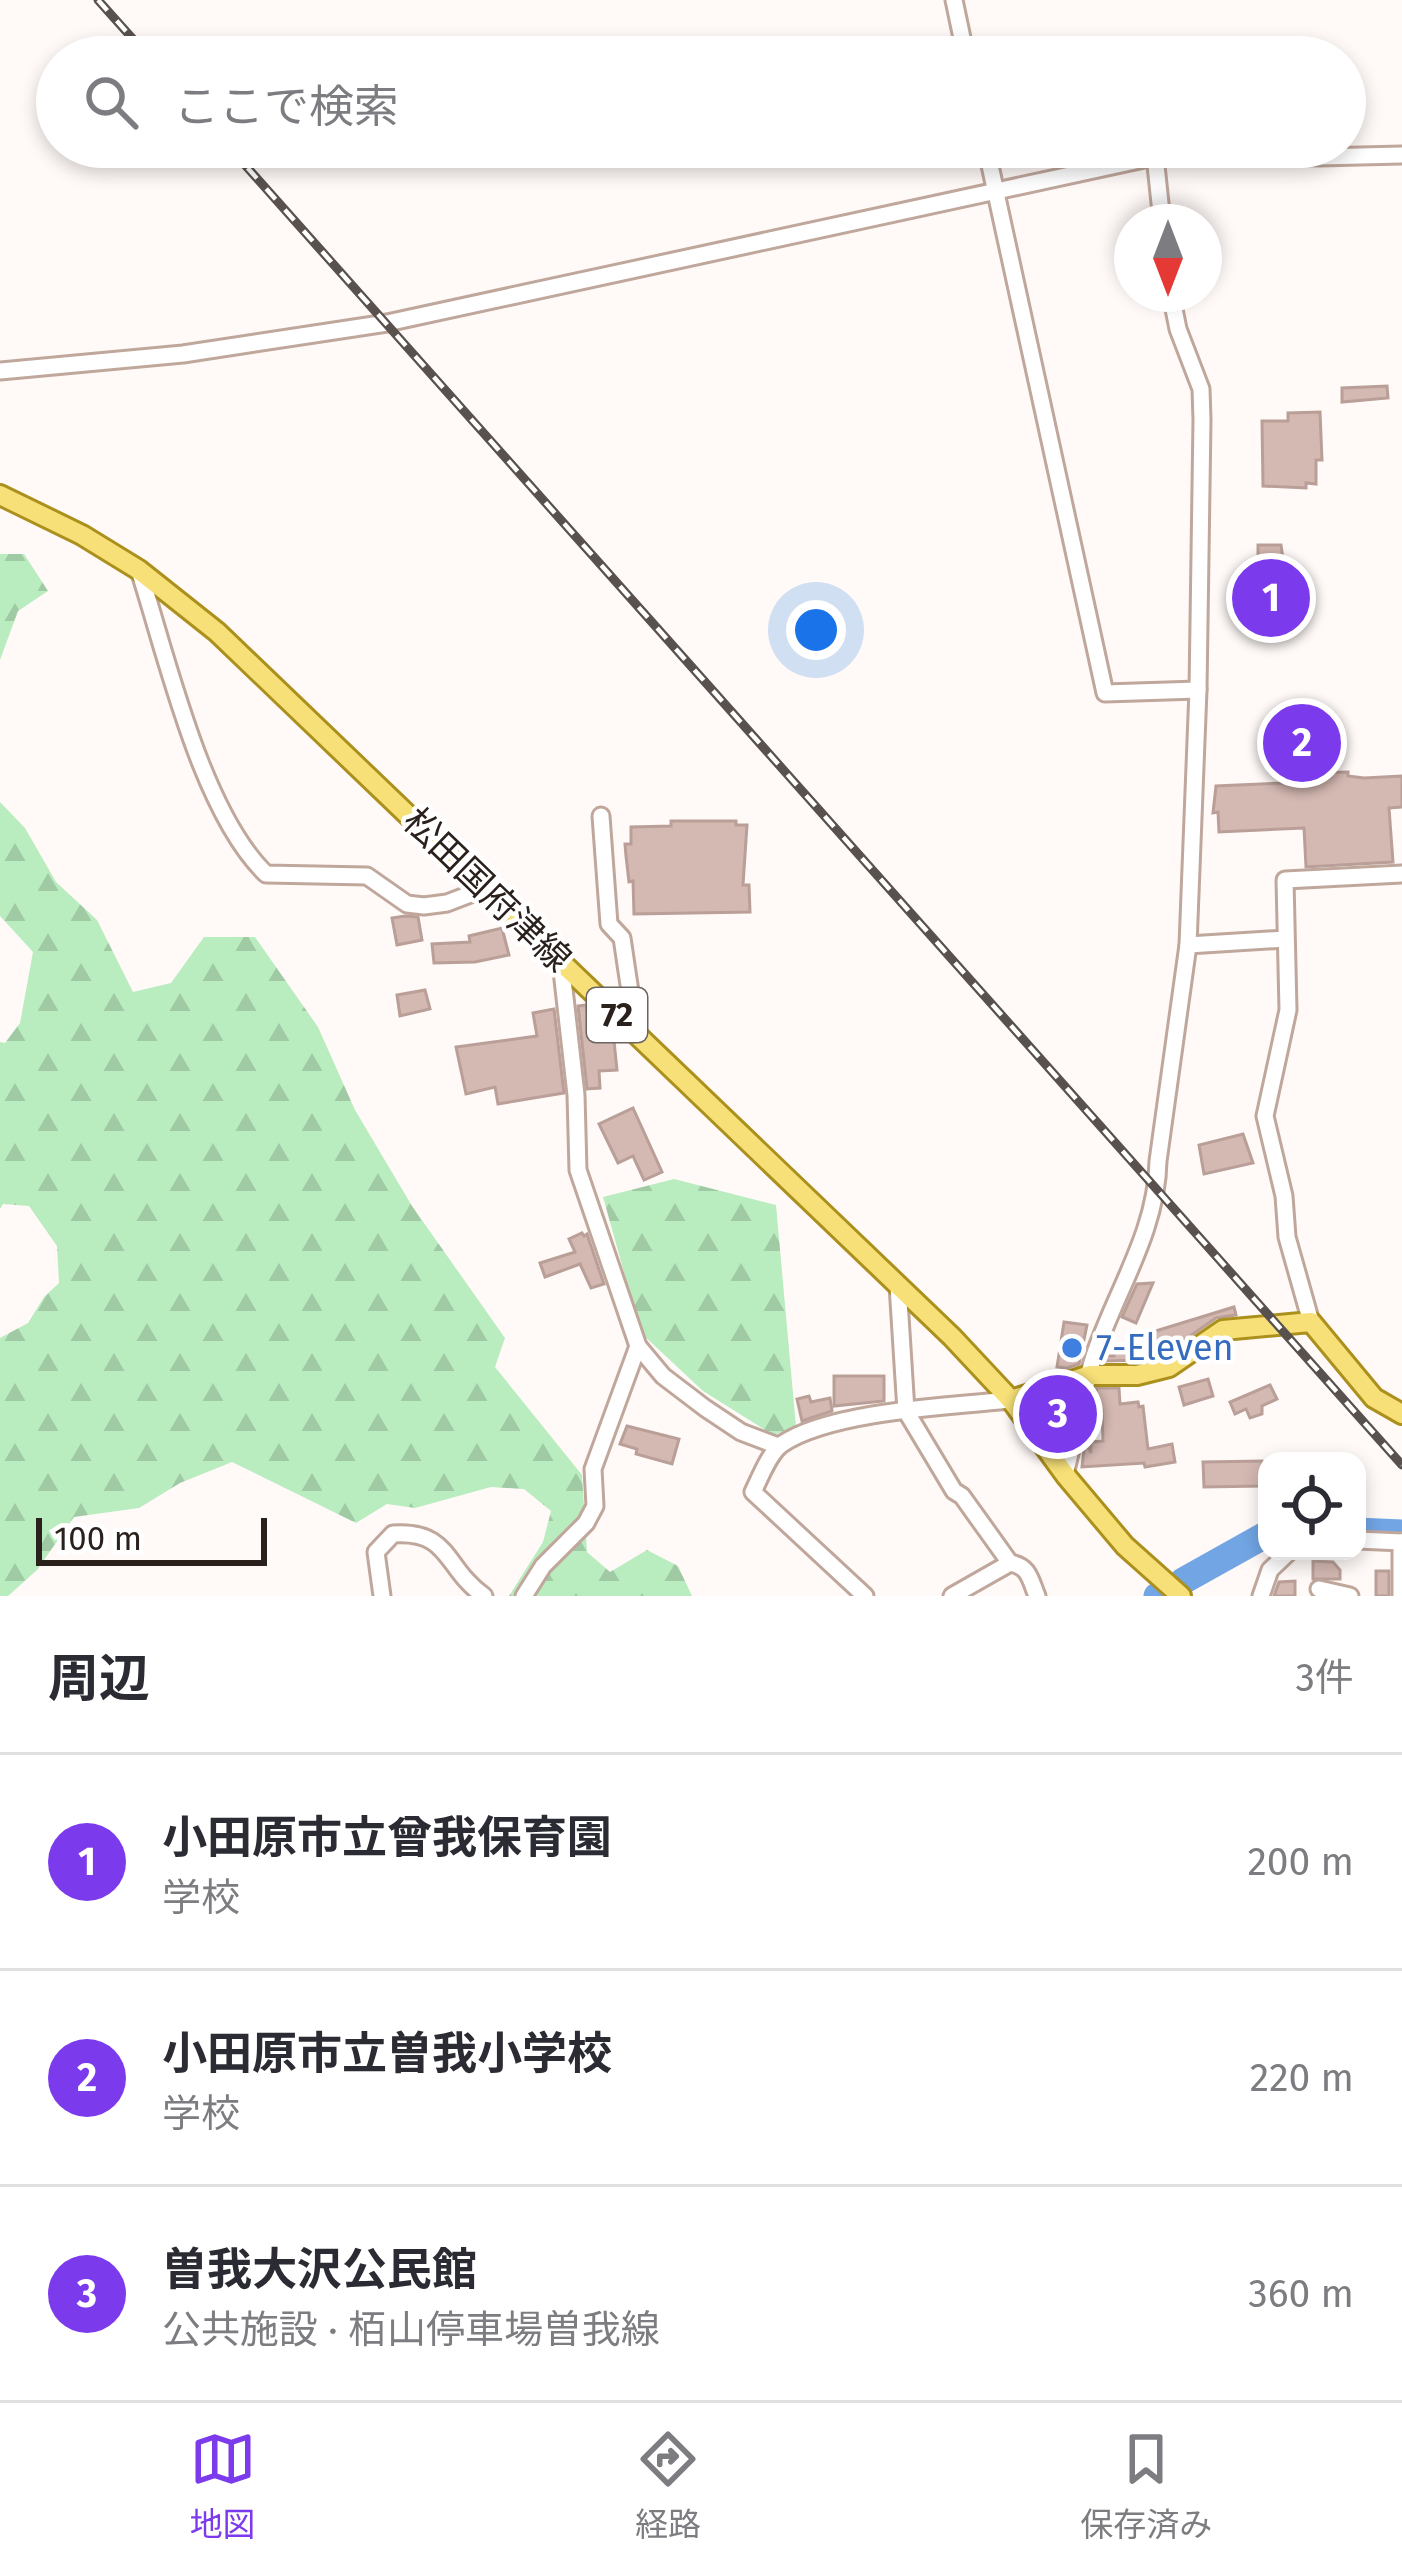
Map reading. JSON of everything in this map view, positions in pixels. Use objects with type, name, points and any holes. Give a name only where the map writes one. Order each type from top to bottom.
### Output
[{"type":"main road","name":"松田国府津線","points":[[0,495],[140,570],[217,632],[898,1285],[1011,1400],[1125,1546],[1181,1596]]},
{"type":"main road","points":[[1011,1400],[1090,1376],[1137,1375],[1169,1367],[1223,1330],[1311,1322],[1374,1398],[1402,1414]]},
{"type":"street","points":[[954,0],[962,36]]},
{"type":"street","points":[[1366,156],[1402,155]]},
{"type":"street","points":[[990,168],[1105,693],[1198,690]]},
{"type":"street","points":[[0,371],[183,354],[386,323],[1099,168]]},
{"type":"street","points":[[1156,168],[1160,204]]},
{"type":"street","points":[[1065,1474],[1093,1360],[1157,1191],[1188,945],[1203,399],[1176,312]]},
{"type":"street","points":[[140,570],[175,692],[205,770],[244,852],[266,874],[367,877],[407,904],[424,906],[486,888]]},
{"type":"street","points":[[601,816],[609,924],[622,938],[632,1005],[623,1020]]},
{"type":"street","points":[[1311,1322],[1287,1237],[1285,1196],[1264,1116],[1288,1010],[1285,880],[1402,874]]},
{"type":"street","points":[[1188,945],[1285,939]]},
{"type":"street","points":[[561,962],[576,1095],[578,1170],[638,1346],[663,1376],[705,1408],[742,1432],[778,1446]]},
{"type":"street","points":[[898,1285],[906,1412],[954,1490],[1010,1563]]},
{"type":"street","points":[[524,1596],[543,1566],[586,1523],[595,1506],[593,1469],[638,1346]]},
{"type":"street","points":[[865,1596],[753,1492],[778,1446],[823,1426],[1011,1400]]},
{"type":"street","points":[[382,1596],[376,1552],[393,1534],[404,1533],[434,1538],[455,1569],[484,1596]]},
{"type":"street","points":[[1366,1540],[1402,1542],[1401,1596]]},
{"type":"street","points":[[1261,1596],[1270,1570],[1281,1560]]},
{"type":"street","points":[[952,1596],[1010,1563],[1028,1571],[1037,1596]]},
{"type":"street","points":[[1319,1589],[1350,1596]]},
{"type":"green space","points":[[0,554],[24,554],[48,591],[18,611],[0,660]]},
{"type":"green space","points":[[0,802],[25,828],[56,882],[97,920],[133,992],[171,983],[204,937],[255,937],[318,1027],[355,1110],[412,1206],[505,1338],[495,1367],[582,1475],[587,1552],[610,1572],[647,1550],[678,1566],[692,1596],[509,1596],[543,1542],[551,1511],[524,1489],[491,1487],[415,1508],[387,1504],[356,1523],[232,1462],[180,1483],[139,1508],[74,1517],[37,1570],[8,1596],[0,1596],[0,1338],[28,1323],[59,1283],[57,1246],[29,1206],[3,1204],[0,1209],[0,1042],[5,1043],[20,1023],[33,952],[0,916]]},
{"type":"green space","points":[[674,1179],[776,1205],[796,1427],[773,1435],[703,1391],[641,1333],[603,1197]]},
{"type":"building","points":[[1387,386],[1388,398],[1342,402],[1342,388]]},
{"type":"building","points":[[1320,412],[1322,460],[1316,460],[1316,484],[1306,483],[1306,488],[1263,486],[1262,421],[1288,421],[1288,413]]},
{"type":"building","points":[[1258,545],[1281,545],[1284,566],[1258,566]]},
{"type":"building","points":[[1348,772],[1348,776],[1364,778],[1402,776],[1402,807],[1389,808],[1393,862],[1306,867],[1304,828],[1219,832],[1218,812],[1213,813],[1216,786],[1283,783],[1283,776],[1297,773]]},
{"type":"building","points":[[671,821],[747,825],[743,885],[749,885],[750,912],[634,914],[625,844],[631,844],[631,827],[671,826]]},
{"type":"building","points":[[418,917],[422,940],[397,945],[392,918]]},
{"type":"building","points":[[502,928],[509,955],[434,963],[432,944],[470,942],[469,936]]},
{"type":"building","points":[[425,990],[430,1009],[400,1016],[397,995]]},
{"type":"building","points":[[586,1005],[591,1030],[613,1031],[617,1070],[599,1071],[600,1088],[587,1089],[578,1006]]},
{"type":"building","points":[[554,1009],[564,1093],[498,1104],[495,1087],[466,1094],[456,1047],[537,1036],[533,1013]]},
{"type":"building","points":[[633,1108],[662,1172],[644,1180],[633,1156],[618,1163],[599,1124]]},
{"type":"building","points":[[1243,1134],[1253,1163],[1204,1174],[1199,1145]]},
{"type":"building","points":[[587,1234],[604,1284],[591,1288],[580,1264],[545,1277],[540,1263],[575,1252],[569,1239]]},
{"type":"building","points":[[1153,1283],[1136,1323],[1122,1317],[1137,1284]]},
{"type":"building","points":[[1234,1307],[1236,1315],[1216,1318],[1186,1339],[1169,1344],[1136,1337]]},
{"type":"building","name":"7-Eleven","points":[[1064,1322],[1087,1325],[1079,1364],[1067,1368],[1057,1367]]},
{"type":"building","points":[[1114,1348],[1143,1348],[1142,1360],[1105,1361],[1114,1356]]},
{"type":"building","points":[[834,1376],[884,1376],[884,1401],[834,1406]]},
{"type":"building","points":[[1208,1379],[1213,1396],[1184,1405],[1179,1387]]},
{"type":"building","points":[[1270,1385],[1277,1399],[1262,1406],[1262,1414],[1250,1418],[1246,1409],[1235,1414],[1230,1402]]},
{"type":"building","points":[[1097,1388],[1119,1388],[1120,1404],[1143,1406],[1148,1449],[1172,1444],[1175,1462],[1082,1467],[1085,1440],[1091,1453],[1091,1442],[1103,1441],[1102,1410],[1092,1410]]},
{"type":"building","points":[[809,1396],[811,1402],[830,1398],[832,1411],[802,1421],[797,1399]]},
{"type":"building","points":[[1066,1399],[1063,1428],[1052,1433],[1041,1411]]},
{"type":"building","points":[[627,1426],[679,1439],[672,1464],[620,1444]]},
{"type":"building","points":[[1258,1461],[1258,1486],[1204,1487],[1203,1462]]},
{"type":"building","points":[[1313,1561],[1333,1562],[1340,1579],[1313,1579]]},
{"type":"building","points":[[1376,1571],[1389,1571],[1389,1596],[1376,1596]]},
{"type":"building","points":[[1295,1581],[1295,1596],[1274,1596],[1279,1582]]},
{"type":"waterway","points":[[1366,1531],[1402,1533]]},
{"type":"waterway","points":[[1183,1581],[1258,1539]]},
{"type":"waterway","points":[[1157,1596],[1162,1593]]},
{"type":"railway","points":[[98,0],[130,36]]},
{"type":"railway","points":[[248,168],[1402,1465]]},
{"type":"place","name":"小田原市立曾我保育園","points":[[1271,598]]},
{"type":"place","name":"小田原市立曽我小学校","points":[[1302,743]]},
{"type":"place","name":"7-Eleven","points":[[1072,1348]]},
{"type":"place","name":"曽我大沢公民館","points":[[1058,1414]]}]
